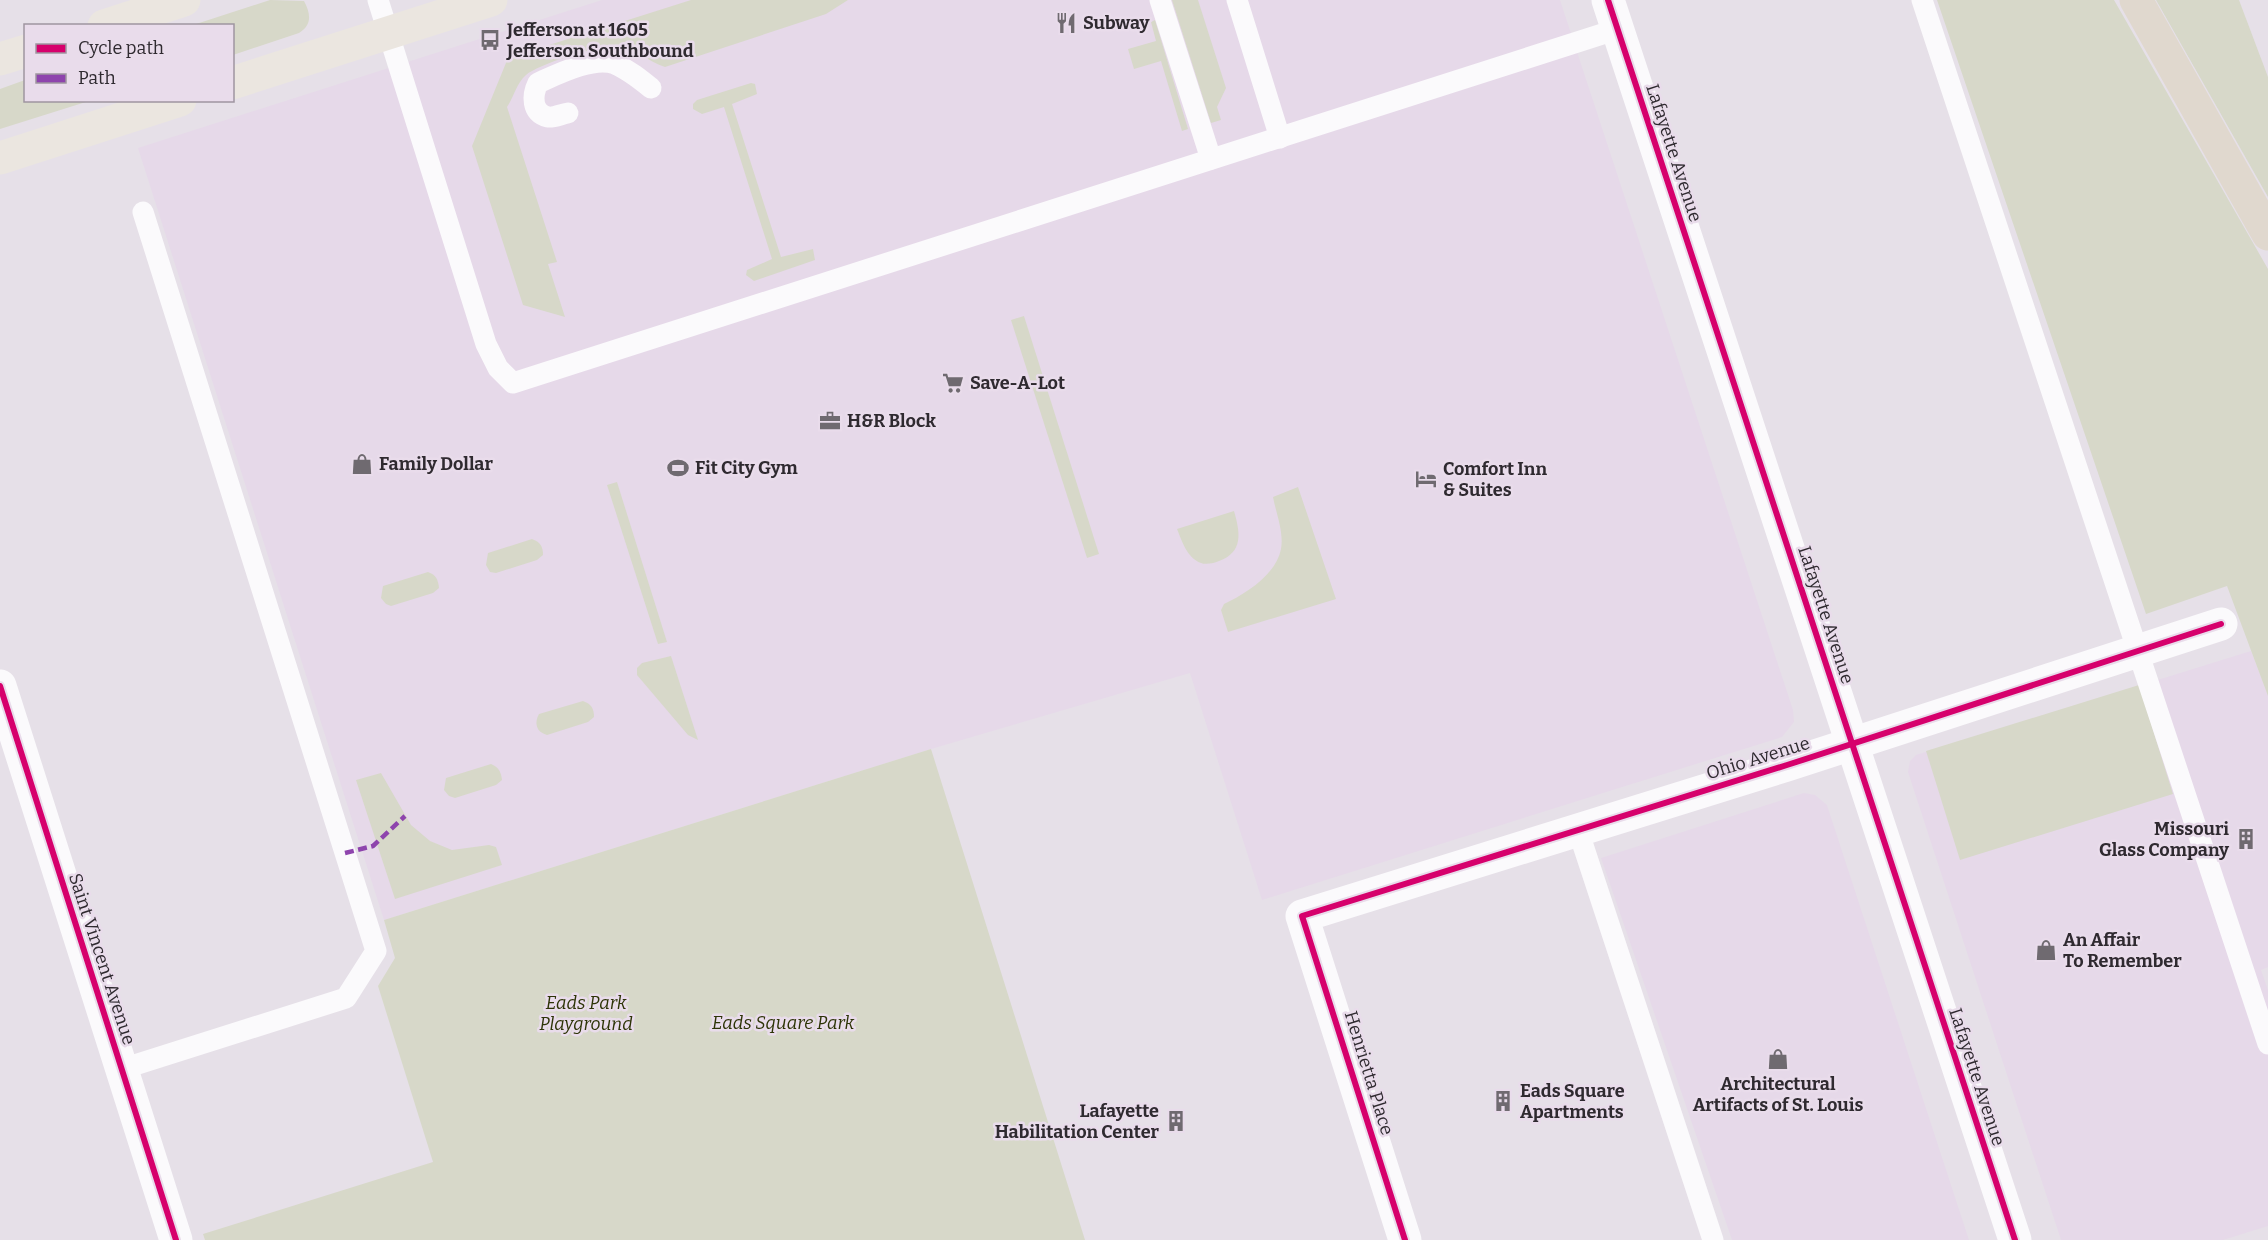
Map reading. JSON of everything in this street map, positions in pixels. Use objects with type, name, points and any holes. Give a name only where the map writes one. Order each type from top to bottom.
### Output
[{"type":"highway","points":[[2136,0],[2268,234]]},
{"type":"main road","points":[[110,24],[184,0]]},
{"type":"main road","points":[[234,82],[491,0]]},
{"type":"main road","points":[[0,59],[24,52]]},
{"type":"main road","points":[[0,158],[174,102]]},
{"type":"street","name":"Lafayette Avenue","points":[[1613,15],[2014,1240]]},
{"type":"street","name":"Ohio Avenue","points":[[1302,916],[1852,744],[2221,624]]},
{"type":"street","name":"Saint Vincent Avenue","points":[[0,686],[176,1240]]},
{"type":"street","name":"Henrietta Place","points":[[1302,916],[1405,1240]]},
{"type":"lane","points":[[378,0],[486,344],[498,368],[513,382],[1280,138],[1613,15]]},
{"type":"lane","points":[[1160,0],[1211,159]]},
{"type":"lane","points":[[1237,0],[1280,138]]},
{"type":"lane","points":[[1923,0],[2268,1044]]},
{"type":"lane","points":[[568,113],[549,117],[540,113],[534,103],[533,94],[538,83],[594,64],[613,63],[628,70],[651,88]]},
{"type":"lane","points":[[122,1069],[346,998],[376,951],[143,212]]},
{"type":"lane","points":[[1578,830],[1713,1240]]},
{"type":"shaded area","points":[[602,0],[1560,0],[1793,710],[1794,722],[1782,737],[1262,900],[1190,673],[931,749],[384,920],[138,148]]},
{"type":"shaded area","points":[[2251,651],[2268,696],[2268,967],[2261,970],[2268,990],[2268,1226],[2223,1240],[2061,1240],[1908,772],[1910,761],[1916,755]]},
{"type":"shaded area","points":[[1804,793],[1815,795],[1827,805],[1969,1240],[1732,1240],[1601,858]]},
{"type":"green space","points":[[270,0],[304,1],[309,15],[308,23],[299,33],[234,55],[234,24],[196,24]]},
{"type":"green space","points":[[691,0],[848,0],[826,14],[665,67],[630,49],[610,46],[557,60],[526,75],[507,107],[557,262],[548,264],[565,317],[523,305],[472,146],[508,58]]},
{"type":"green space","points":[[1172,0],[1198,0],[1226,88],[1217,107],[1221,120],[1211,123]]},
{"type":"green space","points":[[1937,0],[2114,0],[2268,269],[2268,696],[2227,586],[2146,614]]},
{"type":"green space","points":[[2156,0],[2239,0],[2268,77],[2268,197]]},
{"type":"green space","points":[[1155,20],[1188,129],[1182,131],[1161,61],[1134,69],[1128,49],[1156,41],[1151,22]]},
{"type":"green space","points":[[24,80],[24,102],[86,102],[0,129],[0,89]]},
{"type":"green space","points":[[751,83],[755,84],[757,94],[732,104],[781,257],[813,249],[815,260],[754,281],[746,275],[747,270],[772,259],[724,107],[702,114],[693,109],[693,104],[697,100]]},
{"type":"green space","points":[[1024,316],[1099,554],[1087,558],[1011,320]]},
{"type":"green space","points":[[617,482],[667,642],[658,644],[607,485]]},
{"type":"green space","points":[[1298,487],[1336,599],[1228,632],[1221,610],[1224,604],[1241,595],[1266,575],[1273,567],[1281,549],[1279,523],[1273,497]]},
{"type":"green space","points":[[1234,511],[1238,526],[1238,540],[1233,552],[1210,564],[1196,561],[1186,549],[1177,529]]},
{"type":"green space","points":[[532,539],[542,547],[543,555],[537,560],[496,573],[490,572],[486,565],[488,553]]},
{"type":"green space","points":[[428,572],[435,576],[438,582],[439,588],[433,593],[391,606],[381,598],[383,586]]},
{"type":"green space","points":[[671,656],[698,740],[688,735],[637,675],[637,668],[642,663]]},
{"type":"green space","points":[[2139,685],[2173,794],[1960,860],[1926,751]]},
{"type":"green space","points":[[583,701],[593,709],[594,717],[588,722],[547,735],[538,729],[536,724],[539,714]]},
{"type":"green space","name":"Eads Square Park","points":[[931,749],[1085,1240],[205,1240],[203,1234],[433,1162],[378,986],[395,958],[384,920]]},
{"type":"green space","points":[[491,764],[496,766],[502,777],[496,785],[455,798],[449,796],[444,790],[446,778]]},
{"type":"green space","points":[[381,773],[411,825],[430,841],[452,850],[489,845],[496,847],[502,865],[395,899],[356,780]]},
{"type":"marked path","points":[[345,853],[373,846],[405,816]]},
{"type":"cycle path","points":[[1608,0],[2015,1240]]},
{"type":"cycle path","points":[[1405,1240],[1302,916],[1787,765],[2221,624]]},
{"type":"cycle path","points":[[0,686],[176,1240]]},
{"type":"place","name":"Subway","points":[[1066,23]]},
{"type":"place","name":"Jefferson at 1605 Jefferson Southbound","points":[[490,40]]},
{"type":"place","name":"Save-A-Lot","points":[[953,383]]},
{"type":"place","name":"H&R Block","points":[[830,421]]},
{"type":"place","name":"Family Dollar","points":[[362,464]]},
{"type":"place","name":"Fit City Gym","points":[[678,468]]},
{"type":"place","name":"Comfort Inn & Suites","points":[[1426,479]]},
{"type":"place","name":"Missouri Glass Company","points":[[2246,839]]},
{"type":"place","name":"An Affair To Remember","points":[[2046,950]]},
{"type":"place","name":"Architectural Artifacts of St. Louis","points":[[1778,1059]]},
{"type":"place","name":"Eads Square Apartments","points":[[1503,1101]]},
{"type":"place","name":"Lafayette Habilitation Center","points":[[1176,1121]]},
{"type":"park label","name":"Eads Park Playground","points":[[586,1013]]}]
